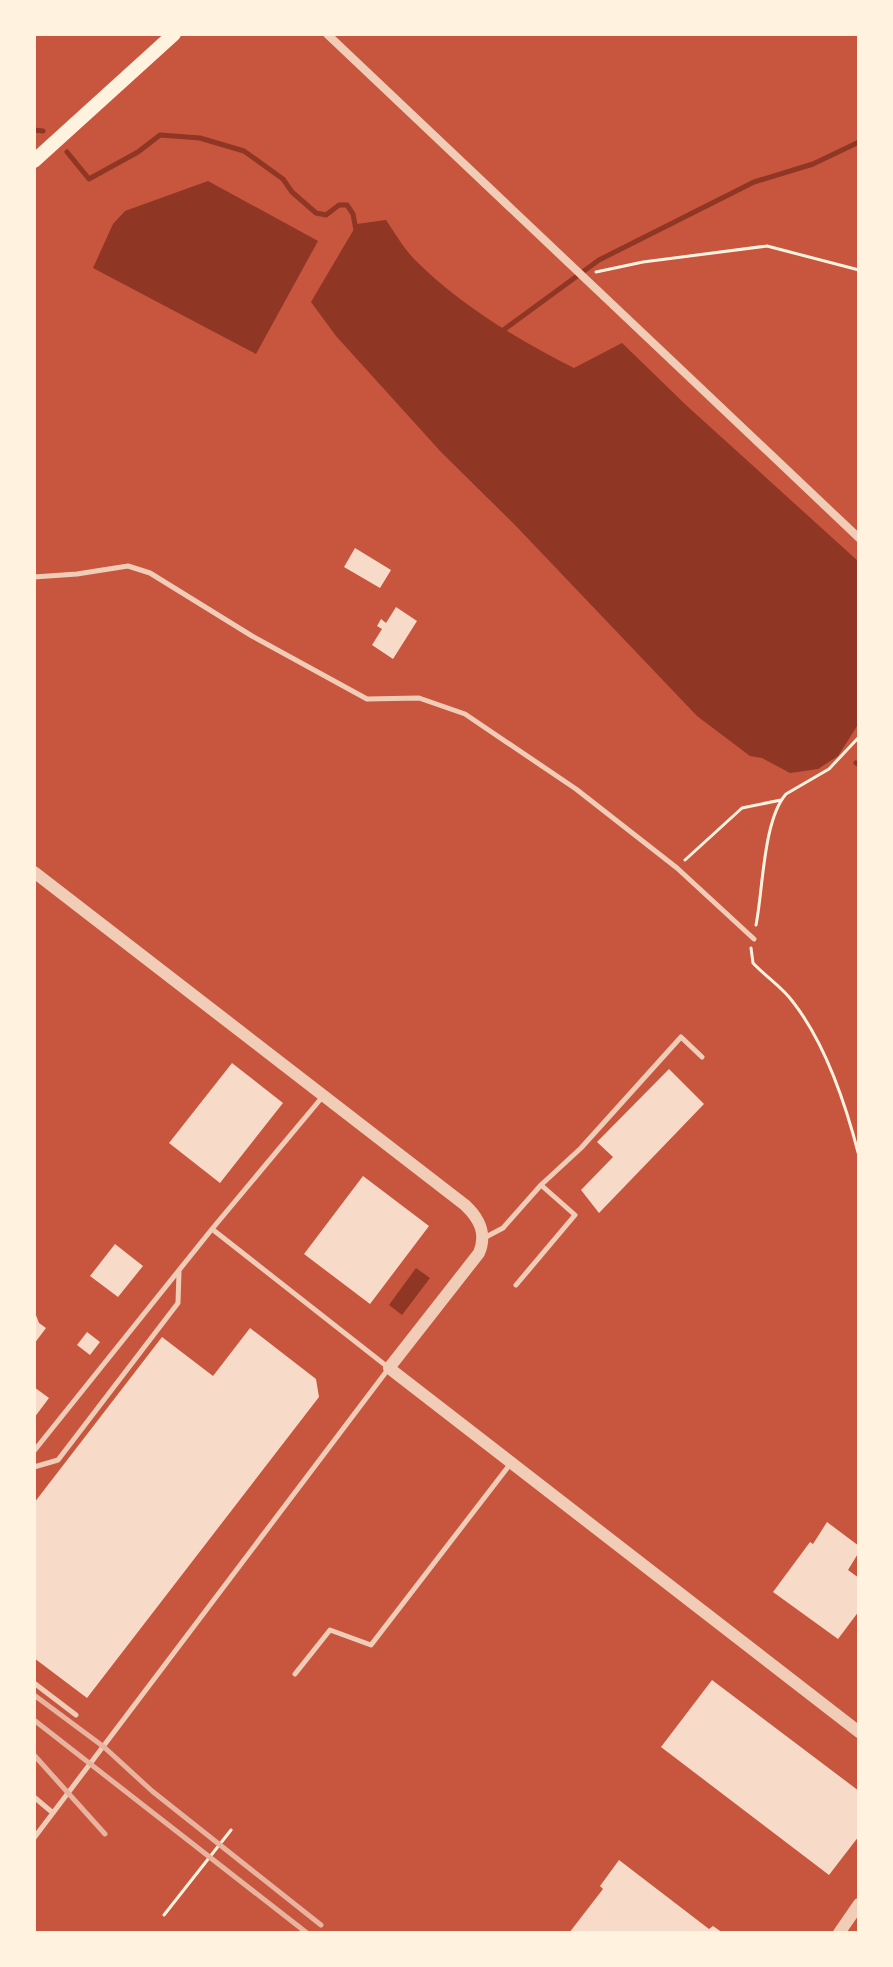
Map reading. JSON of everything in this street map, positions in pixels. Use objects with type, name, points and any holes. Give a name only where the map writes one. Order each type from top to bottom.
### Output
[{"type":"main road","points":[[34,161],[174,34]]},
{"type":"street","points":[[327,34],[859,538]]},
{"type":"street","points":[[34,872],[471,1211],[483,1238],[474,1260],[389,1368],[859,1732]]},
{"type":"street","points":[[839,1933],[859,1904]]},
{"type":"lane","points":[[34,577],[128,566],[139,569],[367,699],[419,698],[465,714],[576,789],[677,868],[754,939]]},
{"type":"lane","points":[[483,1238],[503,1228],[541,1185],[581,1148],[681,1037],[702,1057]]},
{"type":"lane","points":[[34,1451],[324,1095]]},
{"type":"lane","points":[[516,1285],[575,1215],[541,1185]]},
{"type":"lane","points":[[34,1838],[389,1368],[212,1229]]},
{"type":"lane","points":[[34,1467],[58,1460],[178,1303],[179,1271]]},
{"type":"lane","points":[[295,1674],[330,1630],[371,1645],[511,1463]]},
{"type":"lane","points":[[34,1683],[76,1715]]},
{"type":"lane","points":[[34,1797],[53,1813]]},
{"type":"path","points":[[581,274],[643,262],[767,246],[859,270]]},
{"type":"path","points":[[859,737],[829,769],[781,800],[772,819],[750,953],[753,963],[791,999],[815,1034],[859,1156]]},
{"type":"path","points":[[677,868],[742,808],[781,800]]},
{"type":"path","points":[[164,1915],[231,1830]]},
{"type":"shaded area","points":[[208,181],[318,241],[256,354],[93,268],[113,224],[125,211]]},
{"type":"shaded area","points":[[386,220],[411,256],[451,292],[511,333],[574,368],[622,343],[859,562],[859,723],[838,756],[818,769],[790,773],[762,758],[750,756],[697,716],[441,452],[336,336],[311,302],[357,224]]},
{"type":"shaded area","points":[[416,1268],[430,1278],[402,1315],[389,1305]]},
{"type":"building","points":[[355,548],[391,570],[380,588],[344,567]]},
{"type":"building","points":[[396,607],[417,621],[393,659],[372,645],[382,629],[377,626],[381,619],[386,623]]},
{"type":"building","points":[[232,1063],[283,1103],[220,1183],[169,1143]]},
{"type":"building","points":[[669,1069],[704,1104],[599,1213],[581,1190],[613,1157],[597,1142]]},
{"type":"building","points":[[363,1176],[429,1226],[370,1304],[304,1254]]},
{"type":"building","points":[[115,1244],[143,1266],[118,1297],[90,1276]]},
{"type":"building","points":[[34,1310],[39,1323],[46,1328],[34,1344]]},
{"type":"building","points":[[250,1328],[316,1379],[319,1397],[87,1698],[34,1658],[34,1503],[162,1337],[213,1376]]},
{"type":"building","points":[[87,1332],[100,1342],[90,1355],[77,1345]]},
{"type":"building","points":[[34,1387],[49,1398],[34,1418]]},
{"type":"building","points":[[827,1522],[859,1546],[859,1552],[848,1570],[859,1578],[859,1611],[838,1639],[773,1592]]},
{"type":"building","points":[[712,1680],[859,1791],[859,1836],[829,1875],[661,1747]]},
{"type":"building","points":[[619,1860],[709,1929],[713,1926],[723,1933],[569,1933],[603,1889],[600,1886]]},
{"type":"waterway","points":[[34,130],[43,131]]},
{"type":"waterway","points":[[67,152],[89,179],[138,152],[160,135],[200,138],[244,151],[283,179],[292,192],[316,213],[326,215],[339,205],[347,205],[353,214],[356,230]]},
{"type":"waterway","points":[[502,331],[599,260],[754,182],[813,164],[859,142]]},
{"type":"railway","points":[[34,1695],[104,1747],[152,1791],[321,1925]]},
{"type":"railway","points":[[34,1720],[307,1933]]},
{"type":"railway","points":[[34,1755],[105,1834]]}]
